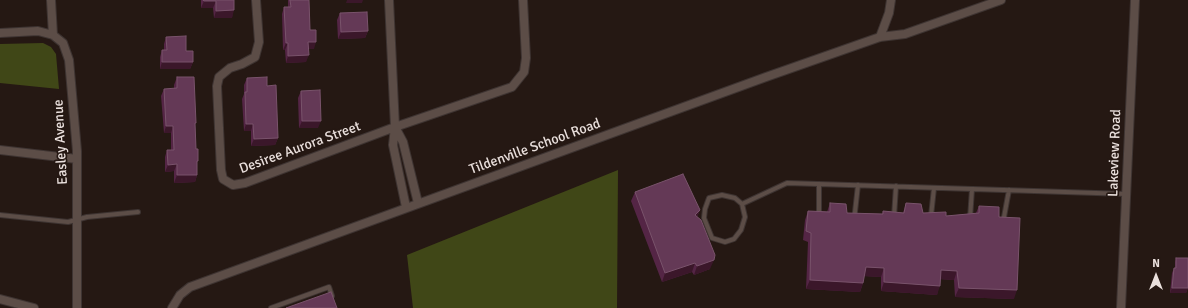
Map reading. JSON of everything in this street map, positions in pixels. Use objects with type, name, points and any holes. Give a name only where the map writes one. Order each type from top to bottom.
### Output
[{"type":"street","points":[[0,33],[38,31],[53,35],[51,0]]},
{"type":"street","name":"Desiree Aurora Street","points":[[256,0],[259,42],[255,57],[230,68],[219,77],[217,86],[221,170],[223,179],[233,185],[245,182],[395,127]]},
{"type":"street","points":[[389,0],[395,127],[393,145],[406,207]]},
{"type":"street","points":[[395,127],[512,87],[524,72],[526,58],[523,0]]},
{"type":"street","points":[[880,37],[889,13],[891,0]]},
{"type":"street","name":"Tildenville School Road","points":[[171,308],[180,295],[190,287],[406,207],[880,37],[905,34],[1001,0]]},
{"type":"street","name":"Lakeview Road","points":[[1121,308],[1134,0]]},
{"type":"street","name":"Easley Avenue","points":[[53,35],[63,43],[69,60],[76,128],[77,308]]},
{"type":"street","points":[[395,127],[403,142],[418,203]]},
{"type":"street","points":[[0,150],[77,159]]},
{"type":"street","points":[[0,299],[30,308]]},
{"type":"lane","points":[[742,204],[787,183],[1127,194]]},
{"type":"lane","points":[[818,211],[819,184]]},
{"type":"lane","points":[[855,212],[858,185]]},
{"type":"lane","points":[[894,217],[896,186]]},
{"type":"lane","points":[[931,216],[934,188]]},
{"type":"lane","points":[[970,219],[972,189]]},
{"type":"lane","points":[[1004,217],[1008,190]]},
{"type":"lane","points":[[722,195],[734,198],[742,204],[745,217],[741,230],[734,239],[725,242],[712,238],[704,218],[705,209],[710,198],[722,195]]},
{"type":"lane","points":[[0,215],[68,222],[87,217],[138,212]]},
{"type":"lane","points":[[270,308],[329,287],[334,301]]},
{"type":"green space","points":[[43,43],[51,47],[56,54],[59,89],[0,83],[0,44]]},
{"type":"green space","points":[[618,170],[617,308],[413,308],[407,255]]},
{"type":"building","points":[[203,0],[234,0],[234,10],[216,11],[216,1]]},
{"type":"building","points":[[290,0],[309,0],[310,30],[316,30],[316,42],[308,42],[309,55],[288,56],[284,7],[291,7]]},
{"type":"building","points":[[367,12],[368,31],[341,32],[340,13]]},
{"type":"building","points":[[186,36],[186,51],[193,51],[193,62],[162,62],[162,50],[167,50],[166,37]]},
{"type":"building","points":[[177,77],[194,77],[196,149],[198,149],[197,175],[177,175],[177,164],[168,165],[167,150],[174,150],[173,126],[166,126],[164,89],[177,88]]},
{"type":"building","points":[[267,77],[267,86],[276,85],[278,138],[254,139],[253,124],[246,124],[245,92],[247,92],[247,78]]},
{"type":"building","points":[[320,90],[321,121],[302,121],[301,91]]},
{"type":"building","points":[[683,174],[700,210],[695,215],[701,220],[715,255],[714,260],[697,266],[695,263],[665,273],[635,192]]},
{"type":"building","points":[[830,203],[846,204],[847,213],[883,214],[883,211],[904,213],[906,203],[921,204],[923,213],[946,212],[946,216],[979,213],[979,206],[999,207],[999,217],[1020,218],[1017,290],[959,288],[957,271],[941,270],[940,286],[884,282],[884,268],[866,267],[863,283],[810,280],[811,233],[806,231],[808,211],[830,212]]},
{"type":"building","points":[[1176,258],[1188,258],[1188,288],[1172,288],[1174,268],[1176,268]]},
{"type":"building","points":[[331,292],[337,308],[286,308]]}]
